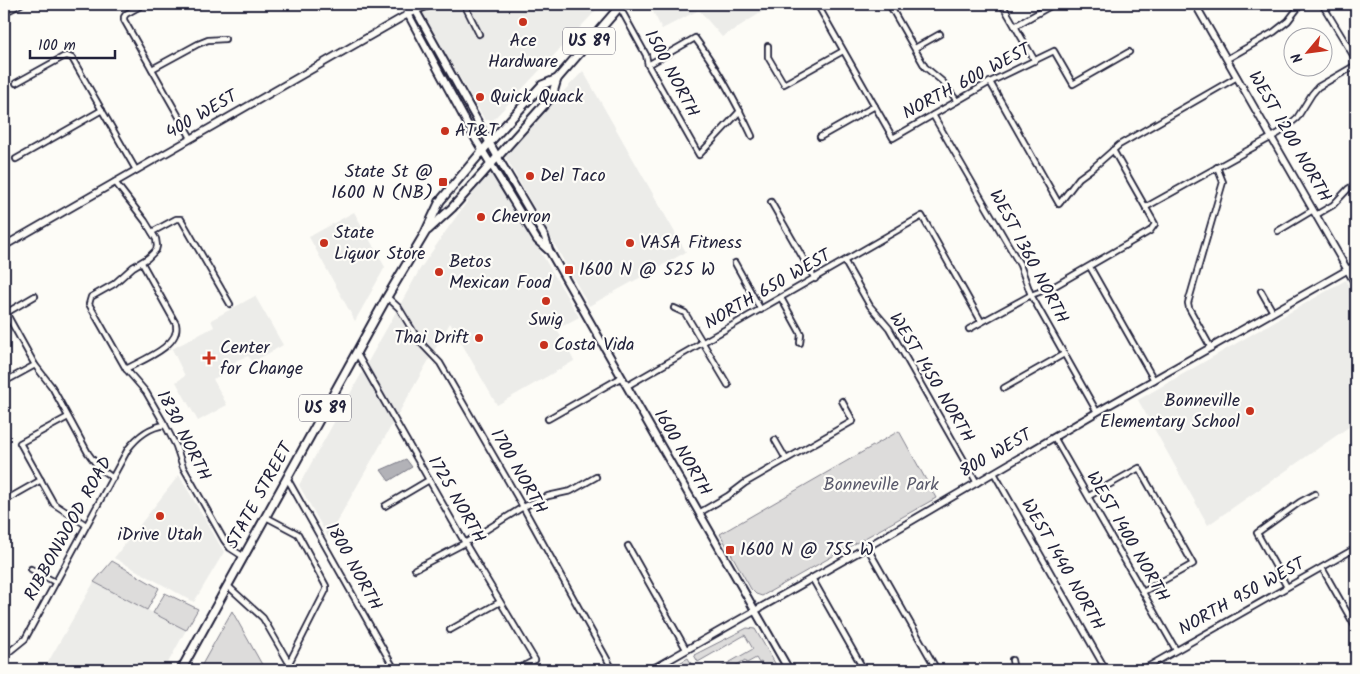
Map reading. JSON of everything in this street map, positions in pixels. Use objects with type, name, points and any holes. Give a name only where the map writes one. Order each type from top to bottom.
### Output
[{"type":"main road","name":"1600 NORTH","points":[[408,5],[416,11],[497,156],[545,237],[549,250],[789,670]]},
{"type":"main road","name":"1600 NORTH","points":[[408,5],[408,14],[490,164],[537,240],[549,250]]},
{"type":"main road","name":"STATE STREET","points":[[425,233],[452,208],[552,96],[557,79],[620,5]]},
{"type":"main road","name":"STATE STREET","points":[[181,670],[356,352],[425,233],[440,201],[482,150],[542,85],[557,79]]},
{"type":"street","points":[[4,13],[21,4]]},
{"type":"street","points":[[144,4],[124,16],[125,23],[192,138]]},
{"type":"street","points":[[416,11],[435,4]]},
{"type":"street","points":[[464,4],[479,34]]},
{"type":"street","points":[[817,4],[875,106],[820,137]]},
{"type":"street","points":[[889,4],[925,67],[943,82],[957,101]]},
{"type":"street","points":[[1002,4],[1035,61]]},
{"type":"street","points":[[1015,26],[1054,4]]},
{"type":"street","name":"WEST 1200 NORTH","points":[[1195,4],[1356,285]]},
{"type":"street","points":[[1227,59],[1274,32],[1288,21],[1301,4]]},
{"type":"street","points":[[1322,4],[1356,60]]},
{"type":"street","name":"1500 NORTH","points":[[620,5],[646,55],[648,65],[699,155],[740,111]]},
{"type":"street","name":"400 WEST","points":[[4,246],[416,11]]},
{"type":"street","points":[[915,48],[940,34]]},
{"type":"street","points":[[648,65],[695,38],[710,59],[752,136]]},
{"type":"street","points":[[152,69],[198,44],[212,39],[225,39]]},
{"type":"street","points":[[768,46],[768,57],[784,84],[843,51]]},
{"type":"street","name":"NORTH 600 WEST","points":[[875,106],[893,138],[990,82],[1054,51],[1073,84],[1129,52]]},
{"type":"street","points":[[16,83],[67,56],[74,61],[136,170]]},
{"type":"street","points":[[1146,207],[1290,125],[1318,88],[1356,65]]},
{"type":"street","points":[[990,82],[1059,204],[1079,178],[1113,150],[1237,77]]},
{"type":"street","points":[[16,159],[102,110]]},
{"type":"street","name":"WEST 1360 NORTH","points":[[933,115],[1020,265],[1031,295],[1097,412]]},
{"type":"street","points":[[969,328],[1031,295],[1053,287],[1150,231],[1155,224],[1113,150]]},
{"type":"street","points":[[1211,348],[1188,303],[1223,182],[1217,167]]},
{"type":"street","points":[[115,182],[156,238],[156,250],[142,263],[171,313],[177,329],[176,336],[169,344],[126,369]]},
{"type":"street","points":[[1278,231],[1332,205],[1348,189],[1356,184]]},
{"type":"street","points":[[771,202],[815,279]]},
{"type":"street","name":"NORTH 650 WEST","points":[[627,386],[922,216],[981,321]]},
{"type":"street","points":[[152,232],[176,219],[179,218],[183,221],[230,304]]},
{"type":"street","name":"WEST 1450 NORTH","points":[[845,262],[870,306],[889,328],[977,483]]},
{"type":"street","name":"1830 NORTH","points":[[142,263],[133,267],[114,284],[91,297],[89,301],[91,308],[126,369],[146,392],[165,425],[176,446],[183,467],[224,540],[230,548],[244,557]]},
{"type":"street","points":[[735,263],[761,310]]},
{"type":"street","name":"800 WEST","points":[[650,670],[1356,265]]},
{"type":"street","points":[[1090,267],[1154,380]]},
{"type":"street","points":[[1261,291],[1273,312]]},
{"type":"street","points":[[35,296],[5,311],[35,365],[52,387],[94,462],[113,478]]},
{"type":"street","name":"1700 NORTH","points":[[387,297],[399,308],[420,341],[440,363],[523,507],[613,670]]},
{"type":"street","points":[[781,298],[802,334],[800,343]]},
{"type":"street","points":[[674,308],[685,313],[728,385]]},
{"type":"street","name":"1725 NORTH","points":[[356,352],[465,543],[535,660],[516,670]]},
{"type":"street","points":[[1004,388],[1064,354]]},
{"type":"street","points":[[4,382],[35,365]]},
{"type":"street","points":[[548,419],[622,377]]},
{"type":"street","points":[[699,513],[786,459],[853,421],[842,401]]},
{"type":"street","points":[[68,417],[20,443],[54,504],[86,525]]},
{"type":"street","name":"RIBBONWOOD ROAD","points":[[4,656],[25,639],[54,582],[134,441],[158,426],[165,425]]},
{"type":"street","name":"WEST 1400 NORTH","points":[[1054,438],[1176,650]]},
{"type":"street","points":[[775,440],[786,459]]},
{"type":"street","points":[[1088,496],[1139,468],[1193,564],[1143,592]]},
{"type":"street","name":"WEST 1440 NORTH","points":[[994,473],[1106,670]]},
{"type":"street","points":[[415,569],[465,543],[523,507],[548,496],[570,491],[596,477]]},
{"type":"street","name":"1800 NORTH","points":[[287,478],[395,670]]},
{"type":"street","points":[[4,501],[40,480]]},
{"type":"street","points":[[385,506],[429,480]]},
{"type":"street","points":[[1287,587],[1256,533],[1300,502],[1315,494]]},
{"type":"street","points":[[228,586],[263,618],[289,663],[326,590],[326,586],[298,534],[266,517]]},
{"type":"street","points":[[628,546],[686,649]]},
{"type":"street","points":[[867,547],[937,670]]},
{"type":"street","name":"NORTH 950 WEST","points":[[1142,670],[1356,548]]},
{"type":"street","points":[[1322,568],[1356,628]]},
{"type":"street","points":[[31,569],[54,582]]},
{"type":"street","points":[[812,578],[864,670]]},
{"type":"street","points":[[450,630],[500,602]]},
{"type":"street","points":[[1012,660],[1014,670]]},
{"type":"street","points":[[1151,665],[1154,670]]},
{"type":"shaded area","points":[[416,4],[602,4],[493,120],[485,120]]},
{"type":"shaded area","points":[[649,4],[775,4],[722,37],[699,10],[662,29]]},
{"type":"shaded area","points":[[583,71],[686,252],[589,306],[504,154]]},
{"type":"shaded area","points":[[488,174],[495,175],[579,317],[557,329],[574,361],[497,405],[450,323],[328,537],[299,485],[420,269]]},
{"type":"shaded area","points":[[354,212],[385,267],[355,321],[309,237]]},
{"type":"shaded area","name":"Bonneville Elementary School","points":[[1346,280],[1356,299],[1356,422],[1208,525],[1138,400]]},
{"type":"shaded area","name":"Center for Change","points":[[255,296],[283,345],[253,362],[248,356],[237,360],[233,364],[233,369],[213,379],[227,405],[198,421],[176,382],[185,376],[172,349],[214,327],[211,320]]},
{"type":"shaded area","points":[[406,459],[412,467],[389,481],[381,470]]},
{"type":"shaded area","points":[[179,475],[224,552],[194,602],[114,558]]},
{"type":"shaded area","points":[[94,582],[186,630],[164,670],[37,670],[47,664]]},
{"type":"green space","name":"Bonneville Park","points":[[899,431],[936,498],[762,596],[756,594],[751,589],[720,534]]},
{"type":"green space","points":[[112,561],[159,588],[147,610],[94,582]]},
{"type":"green space","points":[[165,593],[198,609],[186,630],[153,613]]},
{"type":"green space","points":[[232,611],[265,670],[199,670]]},
{"type":"green space","points":[[747,628],[755,629],[779,670],[766,670],[756,658],[747,663],[745,660],[735,666],[736,669],[734,670],[716,670],[753,649],[745,635],[698,662],[694,655]]},
{"type":"green space","points":[[688,658],[692,665],[684,670],[667,670]]},
{"type":"place","name":"Ace Hardware","points":[[523,22]]},
{"type":"place","name":"Quick Quack","points":[[480,97]]},
{"type":"place","name":"AT&T","points":[[445,131]]},
{"type":"place","name":"Del Taco","points":[[530,176]]},
{"type":"place","name":"State St @ 1600 N (NB)","points":[[443,182]]},
{"type":"place","name":"Chevron","points":[[481,217]]},
{"type":"place","name":"State Liquor Store","points":[[324,243]]},
{"type":"place","name":"VASA Fitness","points":[[630,243]]},
{"type":"place","name":"1600 N @ 525 W","points":[[569,270]]},
{"type":"place","name":"Betos Mexican Food","points":[[439,272]]},
{"type":"place","name":"Swig","points":[[546,301]]},
{"type":"place","name":"Thai Drift","points":[[479,338]]},
{"type":"place","name":"Costa Vida","points":[[544,345]]},
{"type":"place","name":"Center for Change","points":[[209,358]]},
{"type":"place","name":"Bonneville Elementary School","points":[[1250,411]]},
{"type":"place","name":"iDrive Utah","points":[[160,516]]},
{"type":"place","name":"1600 N @ 755 W","points":[[730,550]]}]
